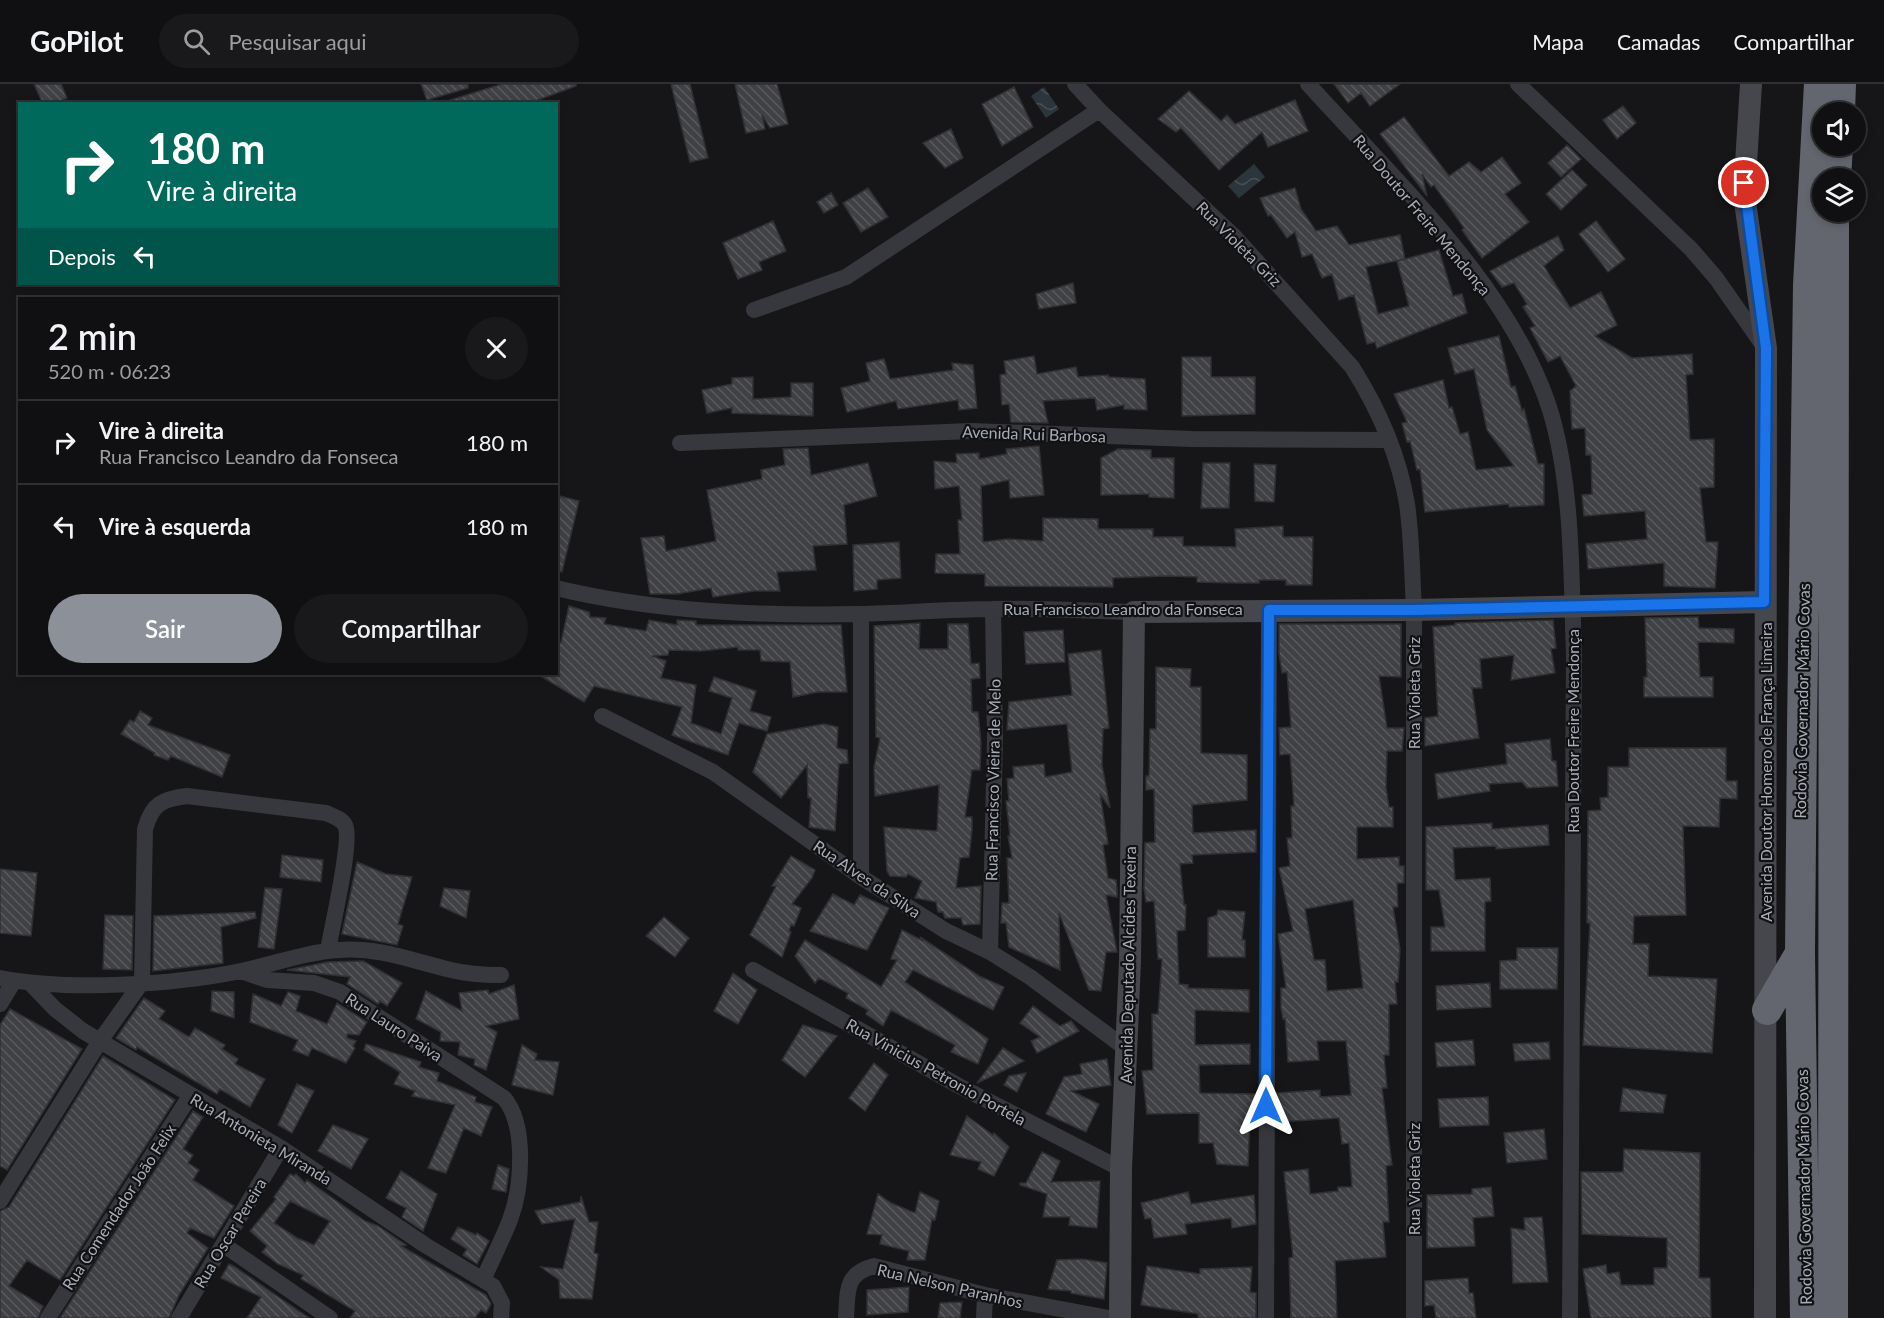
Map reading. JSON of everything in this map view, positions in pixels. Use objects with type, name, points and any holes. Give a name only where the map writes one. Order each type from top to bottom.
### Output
[{"type":"highway","name":"Rodovia Governador Mário Covas","points":[[1805,1318],[1800,953],[1808,285],[1819,84]]},
{"type":"highway","points":[[1840,102],[1841,84]]},
{"type":"highway","name":"Rodovia Governador Mário Covas","points":[[1833,1318],[1834,222]]},
{"type":"highway","points":[[1767,1010],[1800,953]]},
{"type":"main road","name":"Avenida Doutor Homero de França Limeira","points":[[1751,84],[1744,195],[1766,348],[1765,1318]]},
{"type":"main road","name":"Rua Francisco Leandro da Fonseca","points":[[1134,612],[1414,610],[1764,602]]},
{"type":"main road","name":"Avenida Deputado Alcides Texeira","points":[[1120,1318],[1121,1169],[1128,1050],[1134,612]]},
{"type":"street","name":"Rua Violeta Griz","points":[[1075,84],[1099,110],[1234,236],[1325,335],[1352,367],[1365,387],[1389,440],[1406,502],[1414,610],[1414,1318]]},
{"type":"street","name":"Rua Doutor Freire Mendonça","points":[[1308,84],[1433,223],[1489,292],[1524,350],[1541,384],[1554,425],[1565,489],[1574,655],[1570,1318]]},
{"type":"street","points":[[1518,84],[1691,249],[1716,278],[1766,348]]},
{"type":"street","points":[[754,309],[846,277],[1099,110]]},
{"type":"street","name":"Avenida Rui Barbosa","points":[[680,443],[971,431],[1192,439],[1389,440]]},
{"type":"street","name":"Rua Francisco Leandro da Fonseca","points":[[558,588],[592,597],[680,610],[758,615],[993,609],[1134,612]]},
{"type":"street","name":"Rua Francisco Vieira de Melo","points":[[990,952],[995,739],[993,609]]},
{"type":"street","points":[[1266,1318],[1269,610]]},
{"type":"street","points":[[861,614],[861,878]]},
{"type":"street","name":"Rua Alves da Silva","points":[[602,716],[713,772],[861,878],[946,931],[990,952],[1069,1005],[1128,1050]]},
{"type":"street","points":[[0,1201],[99,1041],[142,982],[145,829],[150,812],[157,803],[187,796],[326,813],[338,818],[345,825],[348,849],[328,951]]},
{"type":"street","name":"Rua Lauro Paiva","points":[[31,984],[142,982],[241,971],[328,951],[382,951],[451,970],[501,975]]},
{"type":"street","name":"Rua Vinicius Petronio Portela","points":[[753,970],[959,1086],[1121,1169]]},
{"type":"street","name":"Rua Lauro Paiva","points":[[241,971],[267,980],[314,983],[340,992],[504,1098],[516,1118],[518,1182],[511,1219],[483,1280]]},
{"type":"street","points":[[0,1004],[7,980],[31,984]]},
{"type":"street","name":"Rua Antonieta Miranda","points":[[31,984],[55,1009],[99,1041],[281,1148],[425,1245],[494,1286],[499,1294],[501,1318]]},
{"type":"street","name":"Rua Comendador João Felix","points":[[48,1318],[190,1096]]},
{"type":"street","name":"Rua Oscar Pereira","points":[[179,1318],[281,1148]]},
{"type":"street","points":[[224,1245],[330,1318]]},
{"type":"street","name":"Rua Nelson Paranhos","points":[[846,1318],[848,1290],[852,1277],[861,1270],[874,1266],[985,1295],[1109,1318]]},
{"type":"street","points":[[984,1318],[985,1295]]},
{"type":"water","points":[[1044,87],[1059,109],[1046,118],[1031,96]]},
{"type":"water","points":[[1254,164],[1265,177],[1239,198],[1228,186]]},
{"type":"building","points":[[34,84],[61,84],[67,98],[58,102],[42,102]]},
{"type":"building","points":[[421,84],[468,84],[468,88],[427,100]]},
{"type":"building","points":[[502,84],[576,84],[576,86],[532,102],[450,102],[450,100]]},
{"type":"building","points":[[671,84],[690,84],[708,158],[690,162]]},
{"type":"building","points":[[735,84],[777,84],[788,124],[770,128],[762,115],[765,129],[746,133]]},
{"type":"building","points":[[1334,84],[1400,84],[1370,106],[1361,93],[1348,103]]},
{"type":"building","points":[[1014,87],[1033,127],[1002,146],[982,104]]},
{"type":"building","points":[[1189,91],[1221,121],[1227,115],[1235,124],[1295,100],[1308,131],[1268,147],[1262,132],[1219,170],[1181,128],[1176,132],[1158,119]]},
{"type":"building","points":[[1623,106],[1636,123],[1617,139],[1603,120]]},
{"type":"building","points":[[1404,117],[1449,176],[1469,162],[1481,172],[1502,157],[1521,183],[1505,194],[1529,222],[1482,258],[1434,185],[1431,187],[1422,174],[1427,196],[1380,134]]},
{"type":"building","points":[[951,129],[963,158],[945,168],[923,143]]},
{"type":"building","points":[[1567,145],[1581,159],[1561,177],[1548,163]]},
{"type":"building","points":[[1572,170],[1587,185],[1561,210],[1546,194]]},
{"type":"building","points":[[868,188],[888,217],[861,232],[843,203]]},
{"type":"building","points":[[1295,188],[1301,209],[1316,231],[1337,226],[1349,245],[1400,235],[1405,259],[1439,250],[1453,296],[1462,294],[1467,313],[1377,348],[1375,342],[1367,344],[1354,295],[1339,300],[1332,274],[1322,278],[1312,254],[1302,257],[1295,232],[1287,238],[1271,215],[1268,216],[1260,198]],"holes":[[[1405,259],[1397,261],[1409,306],[1378,314],[1366,267]]]},
{"type":"building","points":[[831,193],[838,205],[824,213],[817,202]]},
{"type":"building","points":[[773,221],[786,251],[759,262],[762,270],[738,279],[723,243]]},
{"type":"building","points":[[1596,221],[1625,259],[1608,272],[1579,234]]},
{"type":"building","points":[[1558,236],[1564,250],[1544,266],[1570,308],[1601,292],[1617,325],[1595,336],[1632,358],[1692,354],[1693,374],[1686,375],[1690,440],[1714,439],[1714,487],[1700,488],[1706,542],[1718,542],[1715,588],[1664,586],[1664,563],[1588,569],[1586,544],[1647,539],[1645,511],[1584,516],[1582,495],[1592,494],[1591,455],[1586,455],[1585,428],[1572,429],[1570,391],[1576,386],[1560,356],[1548,362],[1530,328],[1535,326],[1523,307],[1527,304],[1514,283],[1502,287],[1490,271]]},
{"type":"building","points":[[1073,283],[1076,303],[1039,309],[1036,294]]},
{"type":"building","points":[[1499,336],[1511,387],[1515,386],[1522,411],[1524,409],[1538,464],[1544,464],[1544,505],[1509,507],[1509,504],[1425,512],[1420,469],[1417,470],[1410,441],[1407,442],[1402,423],[1407,422],[1394,394],[1443,380],[1449,408],[1452,407],[1460,434],[1468,432],[1476,470],[1514,466],[1487,430],[1474,369],[1455,374],[1448,348]]},
{"type":"building","points":[[1034,356],[1037,374],[1076,367],[1078,377],[1108,375],[1109,377],[1145,379],[1147,410],[1124,409],[1124,405],[1097,410],[1095,398],[1043,401],[1048,423],[1011,422],[1009,404],[1002,405],[1000,375],[1006,374],[1004,361]]},
{"type":"building","points":[[1182,357],[1211,357],[1211,377],[1255,377],[1255,414],[1182,416]]},
{"type":"building","points":[[884,359],[890,379],[953,370],[952,363],[973,365],[977,408],[959,410],[958,400],[898,409],[896,401],[847,412],[841,388],[870,381],[866,363]]},
{"type":"building","points":[[753,377],[753,399],[791,397],[791,383],[813,383],[813,416],[732,413],[732,408],[707,413],[702,390],[732,384],[732,378]]},
{"type":"building","points":[[1039,446],[1044,495],[1010,498],[1009,480],[981,486],[983,542],[1008,539],[1043,541],[1043,518],[1098,519],[1098,529],[1153,529],[1153,537],[1183,537],[1183,546],[1236,547],[1235,529],[1283,526],[1283,537],[1313,537],[1312,585],[1286,585],[1286,580],[1259,580],[1259,583],[1197,582],[1197,577],[1166,576],[1113,578],[1113,587],[985,586],[985,574],[935,573],[936,554],[960,554],[958,520],[962,520],[959,486],[935,489],[934,461],[957,463],[956,454],[979,453],[979,459],[1007,454],[1006,449]]},
{"type":"building","points":[[808,448],[811,475],[868,463],[877,496],[844,505],[847,544],[813,546],[816,570],[777,572],[780,591],[754,591],[713,597],[711,588],[677,594],[650,594],[641,538],[664,536],[666,551],[716,541],[707,490],[762,479],[761,470],[785,465],[783,449]]},
{"type":"building","points":[[1118,449],[1151,450],[1151,458],[1174,458],[1174,498],[1149,497],[1149,494],[1101,495],[1101,458]]},
{"type":"building","points":[[1203,463],[1230,463],[1229,508],[1201,508]]},
{"type":"building","points":[[1254,464],[1276,465],[1274,502],[1255,501]]},
{"type":"building","points":[[558,496],[579,501],[562,572],[558,571]]},
{"type":"building","points":[[899,542],[901,578],[877,580],[877,589],[854,591],[853,545]]},
{"type":"building","points":[[569,606],[589,612],[590,617],[606,618],[604,624],[646,631],[649,620],[677,625],[677,620],[696,621],[696,625],[841,625],[847,692],[818,692],[793,697],[790,662],[761,661],[760,650],[738,650],[738,647],[701,651],[669,650],[668,655],[652,656],[666,661],[661,678],[696,685],[691,723],[721,734],[732,698],[709,691],[714,677],[756,691],[750,711],[771,717],[767,731],[739,723],[728,755],[672,735],[682,707],[594,686],[584,702],[539,675],[558,675],[558,646],[561,642]]},
{"type":"building","points":[[1698,617],[1699,628],[1734,629],[1734,643],[1698,642],[1700,677],[1713,677],[1713,697],[1644,697],[1644,677],[1647,677],[1645,618]]},
{"type":"building","points":[[1553,620],[1556,648],[1551,649],[1555,673],[1511,680],[1514,655],[1480,659],[1482,688],[1472,688],[1479,738],[1425,746],[1425,718],[1438,716],[1433,627],[1455,625],[1455,623]]},
{"type":"building","points":[[920,623],[919,649],[948,649],[948,624],[968,624],[971,664],[979,663],[980,678],[971,679],[972,712],[978,712],[981,743],[980,770],[972,770],[965,817],[972,817],[969,857],[960,858],[956,888],[981,886],[980,924],[963,925],[961,918],[945,918],[943,912],[938,912],[936,902],[915,898],[922,881],[908,874],[906,877],[890,876],[887,871],[884,827],[937,831],[939,785],[875,796],[874,767],[880,738],[876,737],[874,626]]},
{"type":"building","points":[[1279,624],[1401,624],[1401,677],[1379,676],[1387,728],[1404,728],[1402,751],[1387,751],[1386,787],[1389,807],[1393,807],[1393,827],[1357,827],[1357,859],[1399,857],[1399,866],[1404,866],[1404,883],[1397,883],[1398,907],[1393,907],[1400,949],[1398,982],[1395,982],[1397,1004],[1389,1004],[1389,1055],[1384,1055],[1387,1088],[1382,1088],[1392,1165],[1386,1166],[1389,1222],[1383,1222],[1386,1257],[1335,1261],[1337,1318],[1291,1318],[1289,1258],[1293,1257],[1284,1172],[1308,1169],[1310,1194],[1338,1191],[1338,1187],[1352,1187],[1349,1143],[1342,1144],[1339,1118],[1279,1122],[1277,1093],[1320,1090],[1320,1097],[1351,1095],[1346,1041],[1317,1041],[1319,1060],[1288,1062],[1285,1018],[1283,1019],[1281,1008],[1281,988],[1286,988],[1278,934],[1293,931],[1279,868],[1290,866],[1287,838],[1292,838],[1291,806],[1294,806],[1290,754],[1280,755],[1279,728],[1291,727],[1287,672],[1282,673]],"holes":[[[1353,900],[1363,988],[1327,991],[1325,960],[1314,960],[1305,909]]]},
{"type":"building","points":[[1063,630],[1065,662],[1026,664],[1024,632]]},
{"type":"building","points":[[1101,650],[1109,728],[1103,729],[1102,765],[1110,808],[1100,794],[1108,844],[1103,845],[1108,878],[1116,880],[1117,889],[1117,897],[1106,895],[1117,952],[1106,952],[1101,991],[1089,990],[1059,913],[1060,970],[1009,947],[1006,923],[1001,923],[1002,903],[1009,903],[1007,858],[1012,858],[1008,836],[1010,836],[1006,801],[1009,801],[1007,779],[1014,778],[1013,767],[1044,764],[1045,777],[1072,772],[1067,724],[1007,730],[1009,702],[1072,695],[1068,654]]},
{"type":"building","points":[[1156,667],[1191,669],[1190,687],[1201,687],[1201,753],[1247,755],[1247,800],[1192,805],[1193,833],[1256,830],[1256,852],[1192,855],[1193,863],[1180,864],[1184,905],[1186,905],[1185,930],[1177,931],[1179,984],[1188,985],[1188,988],[1249,990],[1249,1012],[1195,1010],[1195,1045],[1250,1044],[1250,1064],[1199,1065],[1200,1093],[1256,1094],[1256,1118],[1250,1117],[1248,1166],[1217,1164],[1213,1143],[1199,1143],[1199,1113],[1147,1114],[1142,1071],[1153,1070],[1152,1014],[1158,1014],[1162,959],[1158,959],[1154,901],[1146,902],[1144,888],[1145,843],[1155,842],[1154,789],[1146,790],[1146,776],[1149,776],[1150,729],[1156,729]]},
{"type":"building","points":[[140,711],[152,718],[148,725],[230,755],[222,777],[171,756],[168,760],[154,755],[155,753],[121,734],[130,720],[134,722]]},
{"type":"building","points":[[824,724],[838,727],[837,748],[847,750],[848,763],[839,764],[835,831],[809,827],[811,798],[808,798],[807,765],[781,798],[753,772],[767,734]]},
{"type":"building","points":[[1550,739],[1552,761],[1556,761],[1558,786],[1527,788],[1522,782],[1489,784],[1490,791],[1438,799],[1435,774],[1507,764],[1505,744]]},
{"type":"building","points":[[1629,748],[1726,748],[1726,781],[1737,781],[1737,799],[1720,798],[1719,827],[1683,826],[1686,915],[1634,916],[1633,944],[1649,944],[1648,976],[1717,979],[1712,1053],[1583,1045],[1590,923],[1587,923],[1588,811],[1601,810],[1600,798],[1608,797],[1608,767],[1629,767]]},
{"type":"building","points":[[1492,823],[1492,829],[1548,825],[1549,845],[1496,849],[1496,846],[1453,848],[1455,880],[1490,878],[1491,901],[1485,902],[1485,951],[1431,951],[1431,927],[1445,927],[1439,890],[1426,890],[1426,827]]},
{"type":"building","points":[[282,855],[323,860],[321,882],[280,877]]},
{"type":"building","points":[[791,856],[815,870],[812,878],[792,904],[801,908],[794,926],[791,925],[789,931],[791,932],[782,957],[750,935],[776,886],[772,886]]},
{"type":"building","points":[[357,862],[386,874],[412,877],[398,924],[403,926],[397,945],[342,934]]},
{"type":"building","points":[[0,869],[37,873],[31,936],[0,933]]},
{"type":"building","points":[[265,888],[282,889],[274,949],[258,947]]},
{"type":"building","points":[[444,888],[470,891],[466,918],[440,906]]},
{"type":"building","points":[[833,894],[854,905],[860,895],[889,908],[867,950],[810,931]]},
{"type":"building","points":[[1218,910],[1245,912],[1242,940],[1245,940],[1245,957],[1208,957],[1208,918],[1217,915]]},
{"type":"building","points":[[255,912],[256,918],[221,927],[223,963],[153,971],[154,916]]},
{"type":"building","points":[[105,915],[133,916],[132,970],[103,969]]},
{"type":"building","points":[[664,917],[689,938],[675,957],[646,936]]},
{"type":"building","points":[[902,930],[923,941],[920,937],[979,976],[1004,987],[993,1010],[913,970],[905,982],[988,1039],[978,1064],[951,1052],[955,1045],[891,1010],[883,1026],[866,1014],[868,1010],[846,998],[848,993],[819,978],[815,983],[795,956],[805,940],[881,987],[897,960],[891,959]]},
{"type":"building","points":[[1517,948],[1558,948],[1557,989],[1500,989],[1500,961],[1517,960]]},
{"type":"building","points":[[363,961],[402,983],[387,1006],[380,1001],[378,1004],[347,984],[350,977],[287,970],[328,962]]},
{"type":"building","points":[[733,973],[757,990],[738,1024],[714,1011]]},
{"type":"building","points":[[1490,983],[1491,1007],[1437,1010],[1436,986]]},
{"type":"building","points":[[514,985],[519,1019],[486,1026],[497,1032],[486,1070],[474,1065],[475,1059],[458,1055],[460,1042],[440,1041],[441,1032],[416,1019],[426,991],[462,1011],[459,993],[488,990],[489,994]]},
{"type":"building","points":[[212,991],[234,992],[234,1018],[211,1011]]},
{"type":"building","points":[[288,992],[300,996],[296,1011],[327,1024],[337,1003],[367,1022],[359,1035],[347,1034],[347,1038],[356,1041],[353,1046],[355,1048],[346,1063],[312,1048],[308,1056],[293,1050],[298,1040],[250,1022],[253,994],[281,1006]]},
{"type":"building","points":[[144,998],[165,1011],[159,1019],[189,1037],[195,1028],[225,1045],[222,1049],[238,1059],[235,1064],[265,1079],[250,1107],[220,1089],[217,1094],[137,1047],[136,1050],[116,1038]]},
{"type":"building","points":[[1033,1006],[1060,1026],[1071,1021],[1079,1031],[1037,1053],[1031,1041],[1040,1037],[1020,1023]]},
{"type":"building","points":[[10,1009],[82,1049],[7,1170],[0,1166],[0,1025]]},
{"type":"building","points":[[803,1025],[837,1036],[805,1077],[782,1060]]},
{"type":"building","points":[[1473,1040],[1475,1065],[1437,1067],[1435,1043]]},
{"type":"building","points":[[1549,1042],[1550,1059],[1515,1061],[1513,1044]]},
{"type":"building","points":[[366,1044],[421,1062],[419,1067],[439,1073],[437,1081],[476,1097],[475,1102],[492,1107],[481,1136],[464,1128],[446,1173],[428,1168],[455,1105],[412,1096],[415,1091],[394,1084],[400,1072],[364,1050]]},
{"type":"building","points":[[522,1045],[537,1054],[535,1060],[559,1062],[553,1095],[512,1085]]},
{"type":"building","points":[[1003,1048],[1024,1061],[977,1083]]},
{"type":"building","points":[[103,1056],[175,1100],[60,1280],[27,1260],[9,1286],[43,1306],[38,1318],[0,1318],[0,1211],[9,1207]]},
{"type":"building","points":[[1107,1059],[1111,1085],[1071,1091],[1099,1104],[1086,1132],[1046,1114],[1064,1077],[1082,1074],[1080,1064]]},
{"type":"building","points":[[874,1063],[888,1075],[865,1111],[849,1098]]},
{"type":"building","points":[[1026,1073],[1017,1092],[1004,1085],[1009,1076]]},
{"type":"building","points":[[297,1084],[314,1091],[292,1133],[278,1125]]},
{"type":"building","points":[[1623,1088],[1666,1095],[1663,1113],[1620,1111]]},
{"type":"building","points":[[1488,1097],[1489,1125],[1440,1127],[1438,1099]]},
{"type":"building","points":[[193,1111],[203,1117],[183,1149],[193,1155],[188,1163],[199,1170],[193,1180],[234,1206],[214,1238],[190,1228],[187,1233],[208,1248],[179,1295],[169,1318],[60,1318]]},
{"type":"building","points":[[967,1116],[993,1135],[994,1133],[1009,1147],[994,1176],[978,1169],[981,1162],[950,1155]]},
{"type":"building","points":[[333,1125],[368,1139],[351,1169],[318,1151]]},
{"type":"building","points":[[1544,1129],[1547,1159],[1507,1163],[1504,1133]]},
{"type":"building","points":[[1624,1149],[1700,1153],[1699,1278],[1710,1278],[1711,1318],[1591,1318],[1583,1269],[1606,1265],[1607,1274],[1619,1272],[1621,1285],[1654,1285],[1654,1268],[1667,1268],[1667,1238],[1582,1234],[1581,1172],[1623,1172]]},
{"type":"building","points":[[1042,1152],[1060,1161],[1051,1182],[1100,1181],[1097,1228],[1069,1225],[1070,1217],[1043,1217],[1047,1194],[1020,1185],[1020,1183],[1026,1183]]},
{"type":"building","points":[[498,1165],[509,1169],[506,1192],[492,1189]]},
{"type":"building","points":[[401,1171],[437,1194],[423,1231],[402,1217],[406,1208],[386,1198]]},
{"type":"building","points":[[290,1174],[294,1176],[296,1174],[305,1183],[307,1180],[365,1221],[378,1226],[406,1245],[401,1246],[486,1295],[491,1304],[486,1313],[481,1310],[475,1318],[350,1318],[355,1311],[301,1279],[303,1275],[278,1264],[262,1252],[267,1246],[250,1231],[276,1199],[274,1197]],"holes":[[[290,1201],[330,1221],[314,1245],[297,1238],[274,1223]]]},
{"type":"building","points":[[1491,1187],[1494,1216],[1473,1218],[1475,1246],[1427,1248],[1427,1195],[1472,1194],[1472,1189]]},
{"type":"building","points":[[920,1192],[939,1201],[935,1220],[932,1219],[925,1260],[907,1260],[909,1251],[880,1244],[882,1235],[867,1234],[878,1194],[891,1203],[915,1213]]},
{"type":"building","points":[[1188,1192],[1191,1204],[1254,1195],[1256,1224],[1232,1228],[1231,1218],[1185,1224],[1187,1234],[1154,1238],[1151,1218],[1145,1219],[1141,1203]]},
{"type":"building","points":[[581,1196],[589,1222],[598,1222],[594,1253],[598,1254],[592,1299],[560,1298],[559,1280],[541,1267],[563,1269],[575,1219],[542,1224],[535,1211],[580,1202]]},
{"type":"building","points":[[1542,1217],[1548,1282],[1513,1283],[1511,1228],[1525,1230],[1524,1218]]},
{"type":"building","points":[[458,1227],[476,1235],[477,1233],[489,1241],[477,1264],[463,1255],[467,1249],[451,1239]]},
{"type":"building","points":[[1082,1259],[1107,1263],[1104,1299],[1071,1293],[1071,1291],[1048,1289],[1057,1260]]},
{"type":"building","points":[[229,1264],[309,1318],[247,1318],[261,1297],[221,1278]]},
{"type":"building","points":[[1147,1266],[1200,1274],[1200,1269],[1252,1267],[1250,1292],[1256,1293],[1256,1318],[1198,1318],[1198,1314],[1141,1305]]},
{"type":"building","points":[[1468,1278],[1469,1293],[1473,1293],[1476,1318],[1436,1318],[1434,1305],[1425,1306],[1425,1281]]},
{"type":"building","points":[[909,1287],[908,1312],[867,1315],[867,1290]]},
{"type":"building","points":[[962,1302],[960,1318],[938,1318],[940,1303]]},
{"type":"route","points":[[1266,1106],[1269,610],[1414,610],[1764,602],[1766,348],[1746,213],[1744,183]]}]
